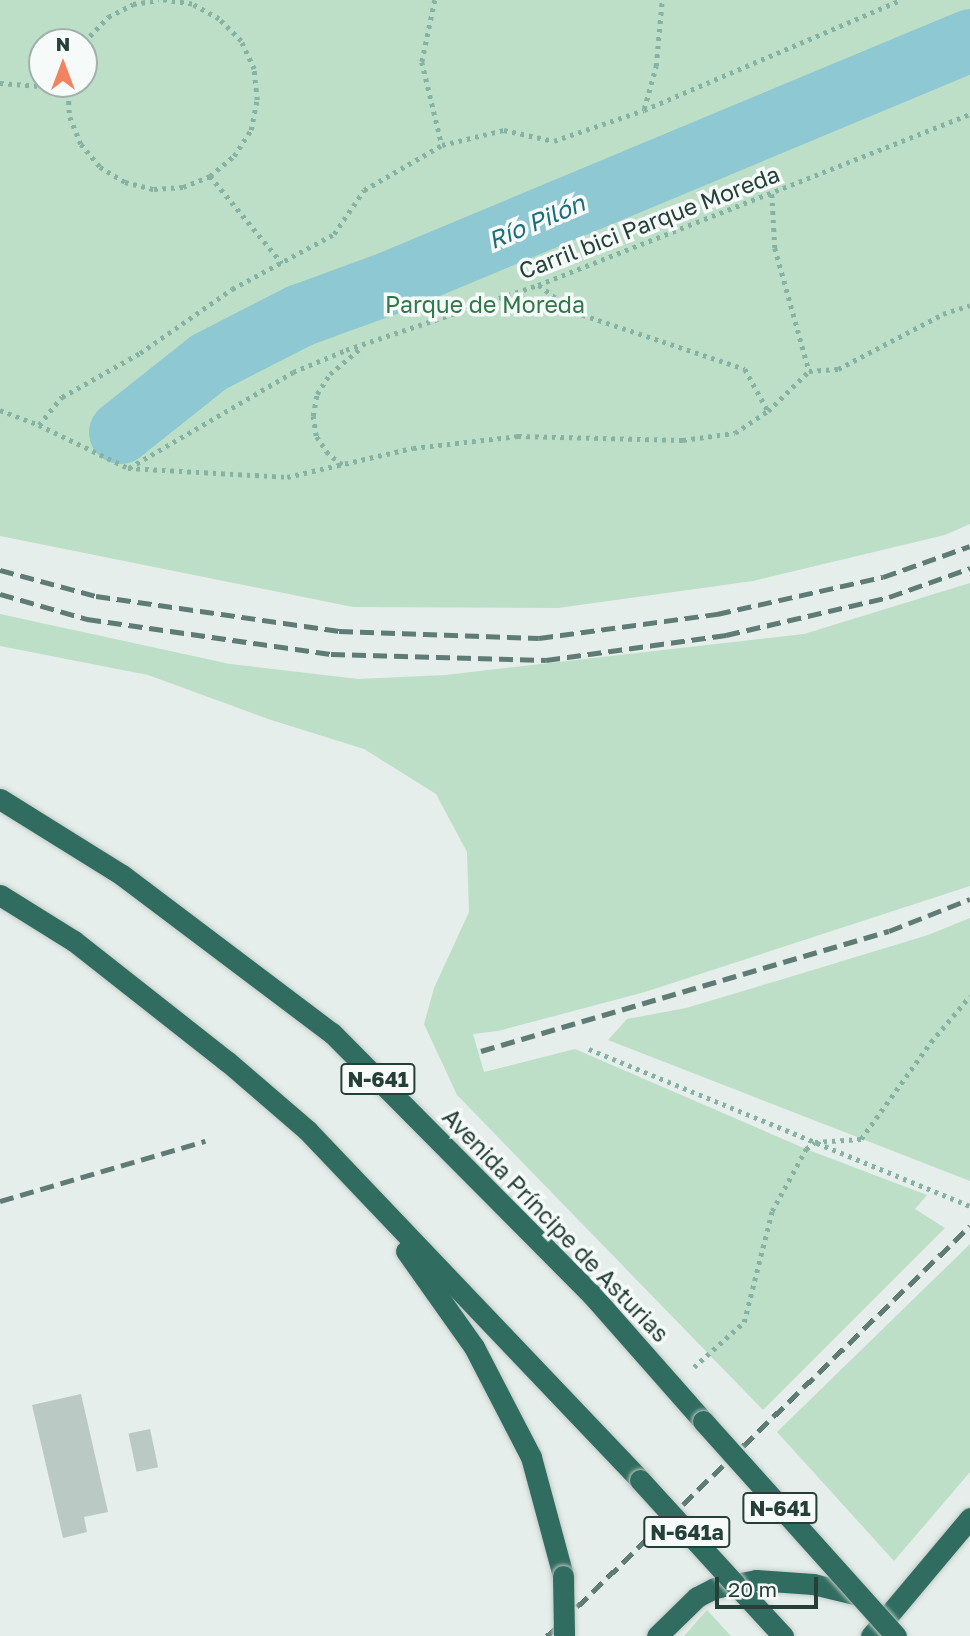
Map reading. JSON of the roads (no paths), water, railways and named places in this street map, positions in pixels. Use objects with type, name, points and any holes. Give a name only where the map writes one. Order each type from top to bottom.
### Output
[{"type":"highway","name":"Avenida Príncipe de Asturias","points":[[0,799],[122,875],[332,1033],[592,1295],[896,1636]]},
{"type":"highway","points":[[0,895],[74,941],[228,1062],[307,1130],[365,1192],[474,1347],[531,1457],[563,1576],[564,1636]]},
{"type":"highway","name":"N-641a","points":[[365,1192],[640,1479],[735,1584]]},
{"type":"highway","points":[[871,1636],[970,1518]]},
{"type":"highway","points":[[657,1636],[697,1597],[715,1588],[755,1580],[813,1584],[858,1595]]},
{"type":"highway","points":[[735,1584],[783,1636]]},
{"type":"waterway","name":"Río Pilón","points":[[120,432],[208,362],[300,315],[385,284],[970,40]]},
{"type":"railway","points":[[0,570],[96,596],[339,631],[539,638],[717,614],[883,577],[970,546]]},
{"type":"railway","points":[[0,594],[87,619],[331,654],[546,660],[726,635],[889,597],[970,568]]},
{"type":"railway","points":[[481,1051],[889,931],[970,899]]},
{"type":"railway","points":[[0,1201],[205,1141]]},
{"type":"railway","points":[[547,1636],[970,1226]]},
{"type":"park label","name":"Parque de Moreda","points":[[485,304]]}]
